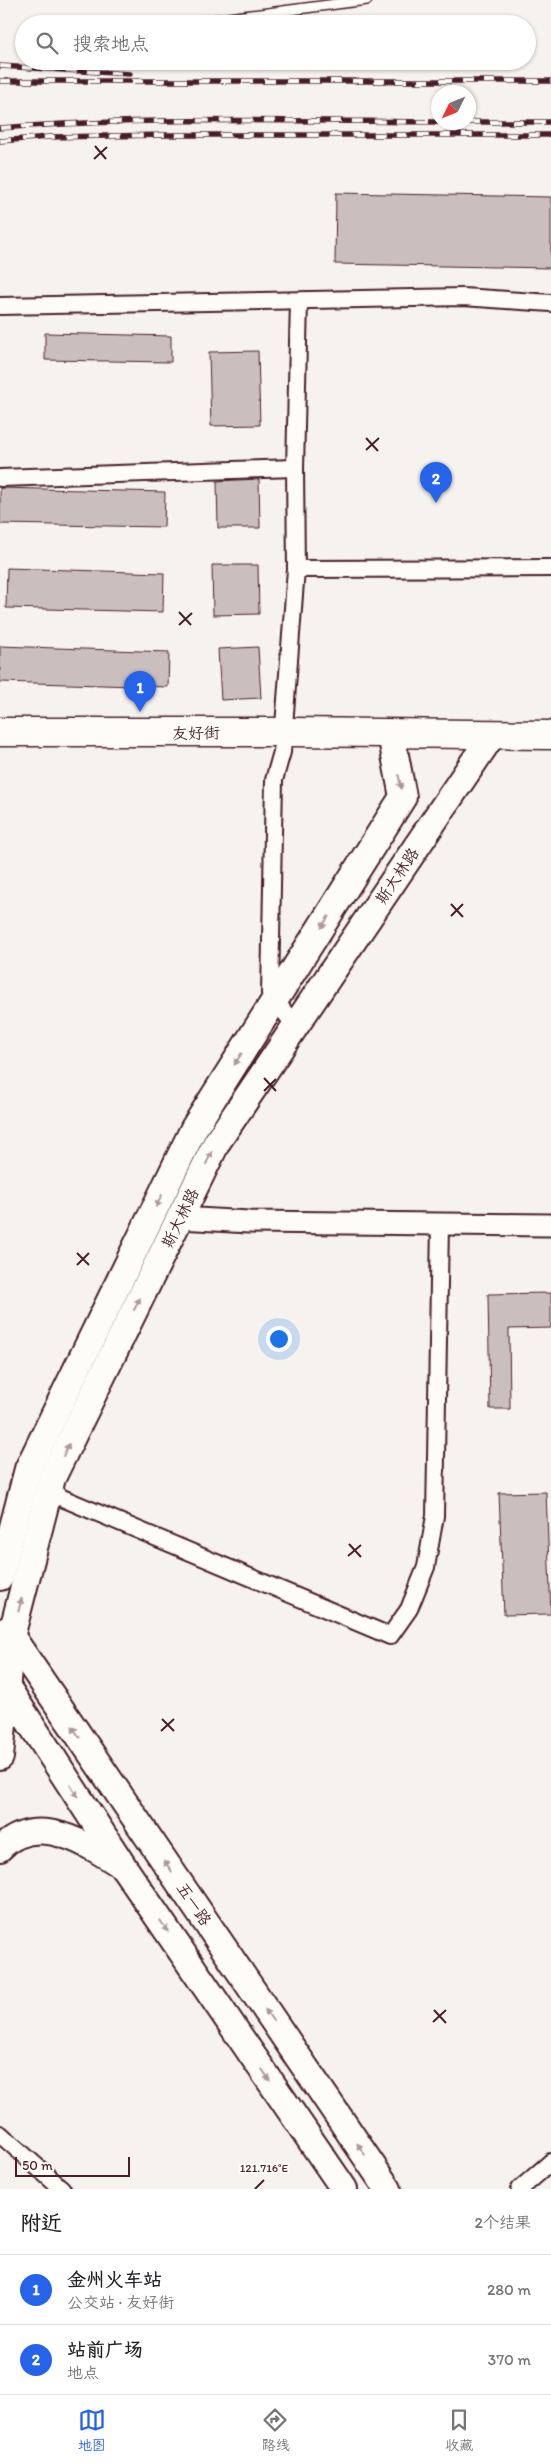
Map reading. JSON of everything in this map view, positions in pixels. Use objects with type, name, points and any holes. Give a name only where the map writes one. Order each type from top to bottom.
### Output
[{"type":"highway","name":"友好街","points":[[0,732],[284,732],[551,735]]},
{"type":"main road","name":"斯大林路","points":[[0,1577],[28,1469],[194,1128],[403,797],[391,734]]},
{"type":"main road","name":"斯大林路","points":[[0,1757],[6,1628],[52,1478],[217,1142],[492,735]]},
{"type":"main road","points":[[0,1511],[8,1506],[28,1469]]},
{"type":"main road","name":"五一路","points":[[6,1628],[388,2189]]},
{"type":"main road","points":[[3,1681],[125,1870],[344,2189]]},
{"type":"main road","points":[[0,1849],[20,1835],[38,1831],[57,1832],[96,1849],[125,1870]]},
{"type":"street","points":[[0,306],[463,297],[551,302]]},
{"type":"street","points":[[295,1026],[270,993],[274,780],[282,752],[296,569],[295,468],[299,301]]},
{"type":"street","points":[[0,478],[295,468]]},
{"type":"street","points":[[296,569],[551,568]]},
{"type":"street","points":[[180,1218],[249,1222],[551,1225]]},
{"type":"street","points":[[48,1492],[390,1636],[409,1610],[426,1567],[435,1516],[440,1224]]},
{"type":"street","points":[[0,2134],[62,2189]]},
{"type":"street","points":[[520,2189],[551,2162]]},
{"type":"lane","points":[[251,15],[367,0]]},
{"type":"building","points":[[336,193],[551,197],[551,268],[335,264]]},
{"type":"building","points":[[45,333],[171,336],[171,362],[45,360]]},
{"type":"building","points":[[258,351],[260,425],[211,426],[209,352]]},
{"type":"building","points":[[259,479],[260,528],[218,528],[217,481]]},
{"type":"building","points":[[0,488],[165,492],[164,527],[0,524]]},
{"type":"building","points":[[212,565],[258,565],[259,614],[213,615]]},
{"type":"building","points":[[7,568],[164,573],[163,612],[6,608]]},
{"type":"building","points":[[0,646],[169,652],[168,687],[0,682]]},
{"type":"building","points":[[258,647],[261,698],[221,700],[218,649]]},
{"type":"building","points":[[551,1293],[551,1328],[509,1329],[510,1409],[490,1409],[488,1294]]},
{"type":"building","points":[[546,1492],[551,1614],[504,1615],[499,1493]]},
{"type":"railway","points":[[0,66],[15,67]]},
{"type":"railway","points":[[65,70],[130,74]]},
{"type":"railway","points":[[0,81],[551,81]]},
{"type":"railway","points":[[0,128],[165,121],[431,122]]},
{"type":"railway","points":[[476,122],[551,122]]},
{"type":"railway","points":[[0,141],[49,137],[168,135],[551,135]]},
{"type":"place","name":"站前广场","points":[[436,503]]},
{"type":"place","name":"金州火车站","points":[[140,712]]}]
